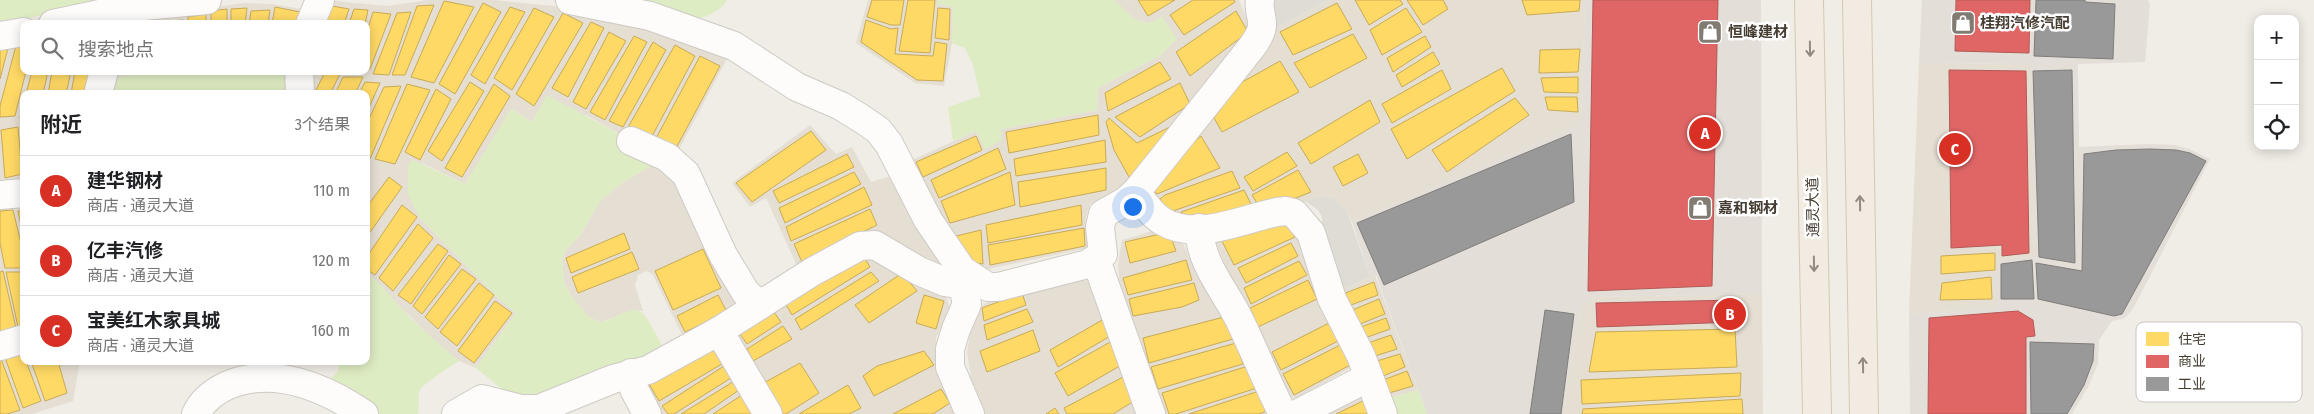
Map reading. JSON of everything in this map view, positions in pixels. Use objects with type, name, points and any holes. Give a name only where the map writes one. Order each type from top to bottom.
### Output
[{"type":"main road","name":"通灵大道","points":[[1809,0],[1817,414]]},
{"type":"main road","points":[[1857,0],[1864,414]]},
{"type":"street","points":[[95,20],[116,18],[132,8],[207,0]]},
{"type":"street","points":[[312,20],[320,0]]},
{"type":"street","points":[[570,0],[650,16],[734,46],[797,87],[841,106],[878,130],[889,144],[915,197],[940,240],[972,283]]},
{"type":"street","points":[[456,414],[482,400],[521,409],[539,409],[631,373],[648,370],[719,331],[812,272],[860,246],[875,245],[933,277],[957,285],[972,283],[988,287],[998,287],[1096,260],[1103,254],[1100,227],[1103,214],[1126,201],[1136,192],[1256,41],[1262,25],[1258,9],[1260,0]]},
{"type":"street","points":[[0,36],[20,33]]},
{"type":"street","points":[[99,90],[103,75]]},
{"type":"street","points":[[299,75],[300,90]]},
{"type":"street","points":[[631,141],[667,156],[686,174],[723,255],[746,293],[760,305]]},
{"type":"street","points":[[1136,192],[1163,222],[1188,228],[1222,227],[1277,212],[1286,211],[1294,213],[1311,234],[1332,299],[1369,377],[1383,414]]},
{"type":"street","points":[[0,195],[20,193]]},
{"type":"street","points":[[1199,228],[1200,245],[1207,263],[1235,310],[1283,414]]},
{"type":"street","points":[[1096,260],[1151,414]]},
{"type":"street","points":[[970,414],[950,367],[950,349],[966,304],[964,291],[972,283]]},
{"type":"street","points":[[719,331],[768,414]]},
{"type":"street","points":[[0,346],[20,340]]},
{"type":"street","points":[[196,414],[215,391],[242,380],[260,369],[310,385],[364,414]]},
{"type":"street","points":[[631,373],[634,389],[647,414]]},
{"type":"street","points":[[1297,414],[1369,377]]},
{"type":"shaded area","points":[[428,0],[494,0],[554,6],[650,30],[728,57],[676,155],[623,136],[586,115],[532,122],[512,109],[465,184],[422,163],[420,218],[499,299],[516,313],[476,368],[459,361],[443,349],[399,306],[377,281],[370,277],[370,90],[306,90],[307,75],[370,75],[370,20],[322,20],[329,3],[335,1],[387,6]]},
{"type":"shaded area","points":[[868,0],[938,0],[938,4],[953,7],[952,43],[944,86],[915,83],[856,43]]},
{"type":"shaded area","points":[[1114,0],[1239,0],[1251,28],[1128,188],[1090,204],[1086,217],[1090,243],[1088,248],[984,270],[966,262],[910,161],[976,131],[986,149],[1001,129],[1097,110],[1098,88],[1161,55],[1149,23],[1134,19]]},
{"type":"shaded area","points":[[1273,0],[1327,0],[1280,26],[1273,33]]},
{"type":"shaded area","points":[[1327,0],[1585,0],[1581,119],[1576,126],[1352,222],[1347,211],[1335,199],[1324,196],[1284,208],[1188,223],[1150,196],[1273,33],[1280,26]]},
{"type":"shaded area","points":[[1585,0],[1761,0],[1762,294],[1596,297],[1588,301],[1580,311],[1563,414],[1427,414],[1376,275],[1370,277],[1352,222],[1576,126],[1581,119]]},
{"type":"shaded area","points":[[1922,0],[2148,0],[2150,4],[2145,62],[2078,64],[2079,147],[2147,144],[2175,145],[2210,159],[2133,309],[2125,318],[2112,321],[2099,340],[2098,364],[2088,387],[2072,414],[1910,414],[1909,314],[1997,308],[1998,261],[2034,257],[2031,64],[1919,63]]},
{"type":"shaded area","points":[[245,3],[272,4],[302,9],[302,20],[131,20],[182,16],[222,6]]},
{"type":"shaded area","points":[[20,40],[20,75],[94,75],[91,90],[20,90],[20,183],[0,185],[0,42]]},
{"type":"shaded area","points":[[1919,63],[2032,64],[2034,257],[1997,308],[1909,314]]},
{"type":"shaded area","points":[[111,75],[132,75],[110,79]]},
{"type":"shaded area","points":[[810,125],[836,154],[852,147],[871,182],[891,176],[940,261],[938,267],[900,248],[798,268],[766,198],[750,207],[732,183]]},
{"type":"shaded area","points":[[659,161],[666,162],[743,300],[688,341],[682,335],[653,275],[647,271],[638,275],[635,285],[643,311],[634,310],[601,322],[590,318],[571,296],[564,282],[562,259],[565,251],[580,235],[600,201],[622,183]]},
{"type":"shaded area","points":[[1324,196],[1335,199],[1347,211],[1370,277],[1340,290],[1322,228],[1322,217],[1318,210],[1305,201]]},
{"type":"shaded area","points":[[20,205],[20,333],[0,340],[0,206]]},
{"type":"shaded area","points":[[1289,220],[1354,366],[1295,399],[1288,395],[1252,327],[1215,241]]},
{"type":"shaded area","points":[[1166,227],[1182,242],[1203,284],[1228,318],[1270,411],[1267,414],[1164,414],[1130,315],[1119,279],[1118,265],[1122,240]]},
{"type":"shaded area","points":[[862,253],[941,292],[947,299],[950,308],[936,338],[936,356],[939,370],[960,414],[775,414],[735,334]]},
{"type":"shaded area","points":[[1375,275],[1418,390],[1387,399],[1340,290]]},
{"type":"shaded area","points":[[1082,280],[1089,281],[1095,285],[1142,414],[980,414],[974,399],[967,352],[971,328],[978,308],[989,301]]},
{"type":"shaded area","points":[[1762,294],[1763,414],[1563,414],[1580,311],[1588,301],[1596,297]]},
{"type":"shaded area","points":[[709,342],[761,414],[660,414],[647,393],[647,380]]},
{"type":"shaded area","points":[[20,346],[20,365],[79,365],[73,401],[32,414],[0,414],[0,353]]},
{"type":"shaded area","points":[[1360,396],[1365,396],[1374,414],[1324,414]]},
{"type":"green space","points":[[0,0],[113,0],[29,18],[0,22]]},
{"type":"green space","points":[[626,0],[727,0],[710,15],[691,19],[671,16]]},
{"type":"green space","points":[[938,0],[1114,0],[1134,19],[1149,23],[1162,17],[1177,39],[1161,55],[1098,88],[1097,110],[1001,129],[1001,141],[985,149],[976,131],[953,141],[948,107],[980,96],[973,65],[965,48],[952,43],[953,7],[938,4]]},
{"type":"green space","points":[[132,75],[294,75],[295,90],[106,90],[110,79]]},
{"type":"green space","points":[[547,95],[623,136],[659,161],[622,183],[600,201],[580,235],[565,251],[562,259],[564,282],[571,296],[590,318],[601,322],[631,310],[636,310],[647,319],[659,339],[662,351],[550,394],[527,397],[503,390],[476,368],[516,313],[499,299],[420,218],[408,194],[408,165],[413,160],[465,184],[511,109],[532,122]]},
{"type":"green space","points":[[370,277],[377,281],[411,319],[459,361],[422,387],[419,396],[418,414],[377,414],[328,382],[338,371],[339,365],[370,365]]},
{"type":"green space","points":[[1418,390],[1427,414],[1393,414],[1387,399]]},
{"type":"building: 住宅","points":[[872,0],[904,0],[900,25],[891,25],[867,17]]},
{"type":"building: 住宅","points":[[908,0],[935,0],[930,53],[899,51]]},
{"type":"building: 住宅","points":[[1138,0],[1175,0],[1148,16]]},
{"type":"building: 住宅","points":[[1193,0],[1234,0],[1235,2],[1184,35],[1170,15]]},
{"type":"building: 住宅","points":[[1355,0],[1400,0],[1403,4],[1369,25]]},
{"type":"building: 住宅","points":[[1407,0],[1443,0],[1448,9],[1423,25]]},
{"type":"building: 住宅","points":[[1522,0],[1580,0],[1579,11],[1527,15]]},
{"type":"building: 住宅","points":[[444,1],[474,7],[434,83],[411,77]]},
{"type":"building: 住宅","points":[[483,3],[501,12],[455,94],[439,84]]},
{"type":"building: 住宅","points":[[1337,3],[1352,29],[1293,55],[1280,32]]},
{"type":"building: 住宅","points":[[434,5],[405,75],[392,75],[417,6]]},
{"type":"building: 住宅","points":[[332,6],[349,9],[345,20],[327,20]]},
{"type":"building: 住宅","points":[[275,7],[300,12],[298,20],[273,20]]},
{"type":"building: 住宅","points":[[510,7],[525,12],[485,84],[471,75]]},
{"type":"building: 住宅","points":[[247,8],[246,20],[231,20],[231,9]]},
{"type":"building: 住宅","points":[[534,8],[554,17],[512,90],[494,78]]},
{"type":"building: 住宅","points":[[938,8],[950,9],[949,40],[935,38]]},
{"type":"building: 住宅","points":[[1406,8],[1422,32],[1382,55],[1370,30]]},
{"type":"building: 住宅","points":[[227,9],[227,20],[211,20],[211,11]]},
{"type":"building: 住宅","points":[[354,9],[368,10],[366,20],[350,20]]},
{"type":"building: 住宅","points":[[270,10],[269,20],[250,20],[251,11]]},
{"type":"building: 住宅","points":[[1236,11],[1248,32],[1190,76],[1176,52]]},
{"type":"building: 住宅","points":[[373,12],[391,14],[370,69],[370,22]]},
{"type":"building: 住宅","points":[[411,12],[389,75],[373,74],[397,13]]},
{"type":"building: 住宅","points":[[563,13],[583,23],[534,106],[516,94]]},
{"type":"building: 住宅","points":[[206,14],[206,20],[188,20],[188,17]]},
{"type":"building: 住宅","points":[[866,20],[891,29],[898,28],[895,54],[933,56],[935,42],[947,44],[943,81],[917,80],[861,42]]},
{"type":"building: 住宅","points":[[591,22],[604,28],[568,97],[552,88]]},
{"type":"building: 住宅","points":[[609,32],[626,41],[586,109],[573,102]]},
{"type":"building: 住宅","points":[[1353,34],[1367,58],[1310,88],[1294,63]]},
{"type":"building: 住宅","points":[[634,36],[647,42],[605,120],[590,112]]},
{"type":"building: 住宅","points":[[1425,36],[1431,47],[1393,72],[1387,58]]},
{"type":"building: 住宅","points":[[17,42],[20,42],[20,75],[25,75],[15,116],[0,117],[0,106]]},
{"type":"building: 住宅","points":[[653,42],[666,50],[623,127],[609,121]]},
{"type":"building: 住宅","points":[[675,45],[695,56],[650,140],[627,129]]},
{"type":"building: 住宅","points":[[0,47],[8,48],[0,79]]},
{"type":"building: 住宅","points":[[1580,49],[1578,72],[1539,73],[1540,50]]},
{"type":"building: 住宅","points":[[1433,52],[1440,64],[1402,87],[1396,75]]},
{"type":"building: 住宅","points":[[700,56],[720,66],[674,152],[654,142]]},
{"type":"building: 住宅","points":[[1280,61],[1299,92],[1222,132],[1214,118],[1237,85]]},
{"type":"building: 住宅","points":[[1160,62],[1171,79],[1108,111],[1105,93]]},
{"type":"building: 住宅","points":[[1502,68],[1515,91],[1407,159],[1391,129]]},
{"type":"building: 住宅","points":[[1442,70],[1451,89],[1392,123],[1382,104]]},
{"type":"building: 住宅","points":[[31,75],[47,75],[44,90],[27,90]]},
{"type":"building: 住宅","points":[[51,75],[70,75],[67,90],[49,90]]},
{"type":"building: 住宅","points":[[74,75],[90,75],[87,90],[72,90]]},
{"type":"building: 住宅","points":[[324,75],[340,75],[332,90],[316,90]]},
{"type":"building: 住宅","points":[[343,77],[363,77],[357,90],[337,90]]},
{"type":"building: 住宅","points":[[1578,77],[1578,93],[1544,92],[1541,78]]},
{"type":"building: 住宅","points":[[365,82],[380,83],[370,105],[370,90],[361,90]]},
{"type":"building: 住宅","points":[[470,82],[484,91],[442,161],[428,151]]},
{"type":"building: 住宅","points":[[1180,83],[1190,104],[1140,137],[1115,117]]},
{"type":"building: 住宅","points":[[407,84],[430,90],[395,164],[375,159]]},
{"type":"building: 住宅","points":[[494,84],[510,96],[462,177],[445,168]]},
{"type":"building: 住宅","points":[[401,86],[370,159],[370,117],[384,87]]},
{"type":"building: 住宅","points":[[436,89],[451,99],[420,160],[405,152]]},
{"type":"building: 住宅","points":[[1545,97],[1577,97],[1578,112],[1548,110]]},
{"type":"building: 住宅","points":[[1515,98],[1529,115],[1447,172],[1432,150]]},
{"type":"building: 住宅","points":[[1370,100],[1380,122],[1311,164],[1298,143]]},
{"type":"building: 住宅","points":[[1098,115],[1099,135],[1009,153],[1006,132]]},
{"type":"building: 住宅","points":[[1109,118],[1137,143],[1170,127],[1172,135],[1144,169],[1129,177],[1114,150],[1106,122]]},
{"type":"building: 住宅","points":[[18,127],[20,174],[5,178],[1,130]]},
{"type":"building: 住宅","points":[[811,131],[826,150],[752,202],[736,183]]},
{"type":"building: 住宅","points":[[976,136],[982,150],[923,177],[916,162]]},
{"type":"building: 住宅","points":[[1201,136],[1220,168],[1157,194],[1152,188],[1177,155]]},
{"type":"building: 住宅","points":[[1105,140],[1106,162],[1016,176],[1014,159]]},
{"type":"building: 住宅","points":[[998,148],[1006,169],[939,198],[931,180]]},
{"type":"building: 住宅","points":[[1287,152],[1297,166],[1253,191],[1244,177]]},
{"type":"building: 住宅","points":[[847,154],[854,167],[779,203],[773,191]]},
{"type":"building: 住宅","points":[[1358,154],[1368,173],[1343,186],[1333,167]]},
{"type":"building: 住宅","points":[[1106,168],[1106,190],[1020,207],[1018,182]]},
{"type":"building: 住宅","points":[[1298,170],[1311,192],[1286,202],[1259,206],[1252,195]]},
{"type":"building: 住宅","points":[[1232,171],[1240,188],[1167,213],[1160,199],[1165,195]]},
{"type":"building: 住宅","points":[[854,172],[861,184],[785,223],[779,208]]},
{"type":"building: 住宅","points":[[1010,172],[1015,205],[950,223],[941,201]]},
{"type":"building: 住宅","points":[[389,177],[402,187],[370,232],[370,203]]},
{"type":"building: 住宅","points":[[864,187],[872,205],[791,241],[786,227]]},
{"type":"building: 住宅","points":[[1244,190],[1253,208],[1214,220],[1185,217],[1181,212]]},
{"type":"building: 住宅","points":[[402,205],[417,217],[375,275],[370,272],[370,252]]},
{"type":"building: 住宅","points":[[1081,205],[1082,225],[988,243],[986,225]]},
{"type":"building: 住宅","points":[[870,209],[877,225],[802,262],[794,244]]},
{"type":"building: 住宅","points":[[13,210],[20,239],[20,268],[5,268],[0,243],[0,211]]},
{"type":"building: 住宅","points":[[1285,218],[1295,237],[1234,265],[1220,237]]},
{"type":"building: 住宅","points":[[418,224],[433,238],[393,291],[379,278]]},
{"type":"building: 住宅","points":[[1084,228],[1085,246],[990,265],[988,245]]},
{"type":"building: 住宅","points":[[981,230],[983,264],[970,262],[952,237]]},
{"type":"building: 住宅","points":[[1169,232],[1176,251],[1130,263],[1125,242]]},
{"type":"building: 住宅","points":[[624,233],[630,249],[571,273],[566,258]]},
{"type":"building: 住宅","points":[[1291,243],[1298,256],[1246,283],[1238,268]]},
{"type":"building: 住宅","points":[[438,244],[448,251],[411,304],[398,295]]},
{"type":"building: 住宅","points":[[703,249],[721,288],[673,310],[655,271]]},
{"type":"building: 住宅","points":[[632,252],[639,269],[578,293],[572,277]]},
{"type":"building: 住宅","points":[[1995,253],[1995,270],[1941,274],[1941,256]]},
{"type":"building: 住宅","points":[[449,255],[461,264],[422,314],[413,306]]},
{"type":"building: 住宅","points":[[864,257],[870,267],[792,315],[784,301]]},
{"type":"building: 住宅","points":[[1186,260],[1192,280],[1128,295],[1123,278]]},
{"type":"building: 住宅","points":[[1299,261],[1307,275],[1251,304],[1244,288]]},
{"type":"building: 住宅","points":[[462,269],[476,279],[438,329],[425,317]]},
{"type":"building: 住宅","points":[[3,271],[16,328],[0,332],[0,272]]},
{"type":"building: 住宅","points":[[6,272],[20,272],[20,326],[18,327]]},
{"type":"building: 住宅","points":[[871,272],[879,281],[801,330],[795,319]]},
{"type":"building: 住宅","points":[[902,273],[917,291],[869,323],[855,305]]},
{"type":"building: 住宅","points":[[1991,277],[1992,299],[1940,300],[1942,283]]},
{"type":"building: 住宅","points":[[1308,280],[1317,299],[1258,327],[1250,308]]},
{"type":"building: 住宅","points":[[1374,282],[1378,295],[1348,306],[1343,294]]},
{"type":"building: 住宅","points":[[479,283],[494,295],[457,346],[440,332]]},
{"type":"building: 住宅","points":[[1194,283],[1199,300],[1182,307],[1133,316],[1129,299]]},
{"type":"building: 住宅","points":[[1022,293],[1026,305],[984,321],[982,308]]},
{"type":"building: 住宅","points":[[718,295],[727,312],[685,332],[677,316]]},
{"type":"building: 住宅","points":[[924,295],[944,301],[936,329],[916,323]]},
{"type":"building: 住宅","points":[[1379,299],[1385,314],[1355,326],[1350,311]]},
{"type":"building: 住宅","points":[[495,301],[512,313],[474,363],[458,351]]},
{"type":"building: 住宅","points":[[1027,309],[1033,322],[987,340],[984,325]]},
{"type":"building: 住宅","points":[[774,312],[781,322],[747,344],[740,334]]},
{"type":"building: 住宅","points":[[1224,317],[1233,339],[1149,363],[1143,338]]},
{"type":"building: 住宅","points":[[1386,318],[1390,329],[1362,339],[1358,328]]},
{"type":"building: 住宅","points":[[1104,319],[1112,335],[1058,367],[1050,350]]},
{"type":"building: 住宅","points":[[1331,322],[1342,339],[1281,370],[1272,352]]},
{"type":"building: 住宅","points":[[783,326],[792,339],[753,361],[747,349]]},
{"type":"building: 住宅","points":[[1735,329],[1737,367],[1589,372],[1596,332]]},
{"type":"building: 住宅","points":[[1033,330],[1040,351],[987,372],[980,351]]},
{"type":"building: 住宅","points":[[1391,335],[1397,349],[1375,356],[1368,343]]},
{"type":"building: 住宅","points":[[1112,341],[1123,364],[1068,396],[1055,373]]},
{"type":"building: 住宅","points":[[1236,343],[1243,364],[1158,389],[1151,367]]},
{"type":"building: 住宅","points":[[1342,344],[1354,363],[1294,395],[1283,374]]},
{"type":"building: 住宅","points":[[716,345],[727,361],[659,401],[649,384]]},
{"type":"building: 住宅","points":[[20,350],[20,365],[28,365],[41,401],[23,408],[4,355]]},
{"type":"building: 住宅","points":[[924,351],[934,365],[874,396],[863,376],[877,366]]},
{"type":"building: 住宅","points":[[1400,354],[1405,367],[1383,376],[1377,361]]},
{"type":"building: 住宅","points":[[0,356],[20,410],[7,414],[0,414]]},
{"type":"building: 住宅","points":[[800,363],[819,393],[786,414],[779,414],[760,385]]},
{"type":"building: 住宅","points":[[727,364],[734,376],[674,414],[668,414],[662,406]]},
{"type":"building: 住宅","points":[[32,365],[59,365],[67,393],[45,401]]},
{"type":"building: 住宅","points":[[1248,366],[1257,388],[1176,414],[1169,414],[1162,393]]},
{"type":"building: 住宅","points":[[1407,371],[1413,386],[1389,393],[1383,380]]},
{"type":"building: 住宅","points":[[1741,373],[1740,396],[1582,404],[1581,380]]},
{"type":"building: 住宅","points":[[1123,377],[1134,401],[1113,414],[1067,414],[1064,408]]},
{"type":"building: 住宅","points":[[736,380],[742,388],[704,414],[681,414]]},
{"type":"building: 住宅","points":[[848,385],[861,408],[849,414],[799,414]]},
{"type":"building: 住宅","points":[[941,389],[950,403],[933,414],[893,414]]},
{"type":"building: 住宅","points":[[1259,391],[1267,411],[1259,414],[1189,414]]},
{"type":"building: 住宅","points":[[745,393],[753,414],[713,414]]},
{"type":"building: 住宅","points":[[1742,399],[1743,414],[1582,414],[1583,409]]},
{"type":"building: 住宅","points":[[1365,400],[1370,414],[1336,414]]},
{"type":"building: 住宅","points":[[1055,408],[1059,414],[1046,414]]},
{"type":"building: 商业","points":[[1593,0],[1718,0],[1712,286],[1588,291]]},
{"type":"building: 商业","points":[[1956,0],[2030,0],[2029,53],[1955,51]]},
{"type":"building: 商业","points":[[1949,70],[2026,71],[2029,253],[2002,256],[2002,245],[1951,248]]},
{"type":"building: 商业","points":[[1737,300],[1736,322],[1597,327],[1596,303]]},
{"type":"building: 商业","points":[[2018,311],[2033,320],[2035,336],[2026,337],[2026,414],[1928,414],[1929,318]]},
{"type":"building: 工业","points":[[2036,0],[2085,0],[2085,2],[2115,4],[2113,59],[2034,56]]},
{"type":"building: 工业","points":[[2072,70],[2075,263],[2039,257],[2033,71]]},
{"type":"building: 工业","points":[[1571,134],[1574,202],[1384,285],[1357,223]]},
{"type":"building: 工业","points":[[2116,150],[2176,150],[2190,153],[2206,161],[2122,314],[2114,316],[2038,299],[2036,263],[2082,271],[2084,154]]},
{"type":"building: 工业","points":[[2032,260],[2034,299],[2001,299],[2001,264]]},
{"type":"building: 工业","points":[[1545,310],[1574,314],[1561,414],[1530,414]]},
{"type":"building: 工业","points":[[2030,342],[2094,344],[2093,361],[2084,385],[2067,414],[2031,414]]},
{"type":"place","name":"桂翔汽修汽配","points":[[1963,23]]},
{"type":"place","name":"恒峰建材","points":[[1710,32]]},
{"type":"place","name":"建华钢材","points":[[1705,133]]},
{"type":"place","name":"宝美红木家具城","points":[[1955,149]]},
{"type":"place","name":"嘉和钢材","points":[[1700,208]]},
{"type":"place","name":"亿丰汽修","points":[[1730,314]]}]
